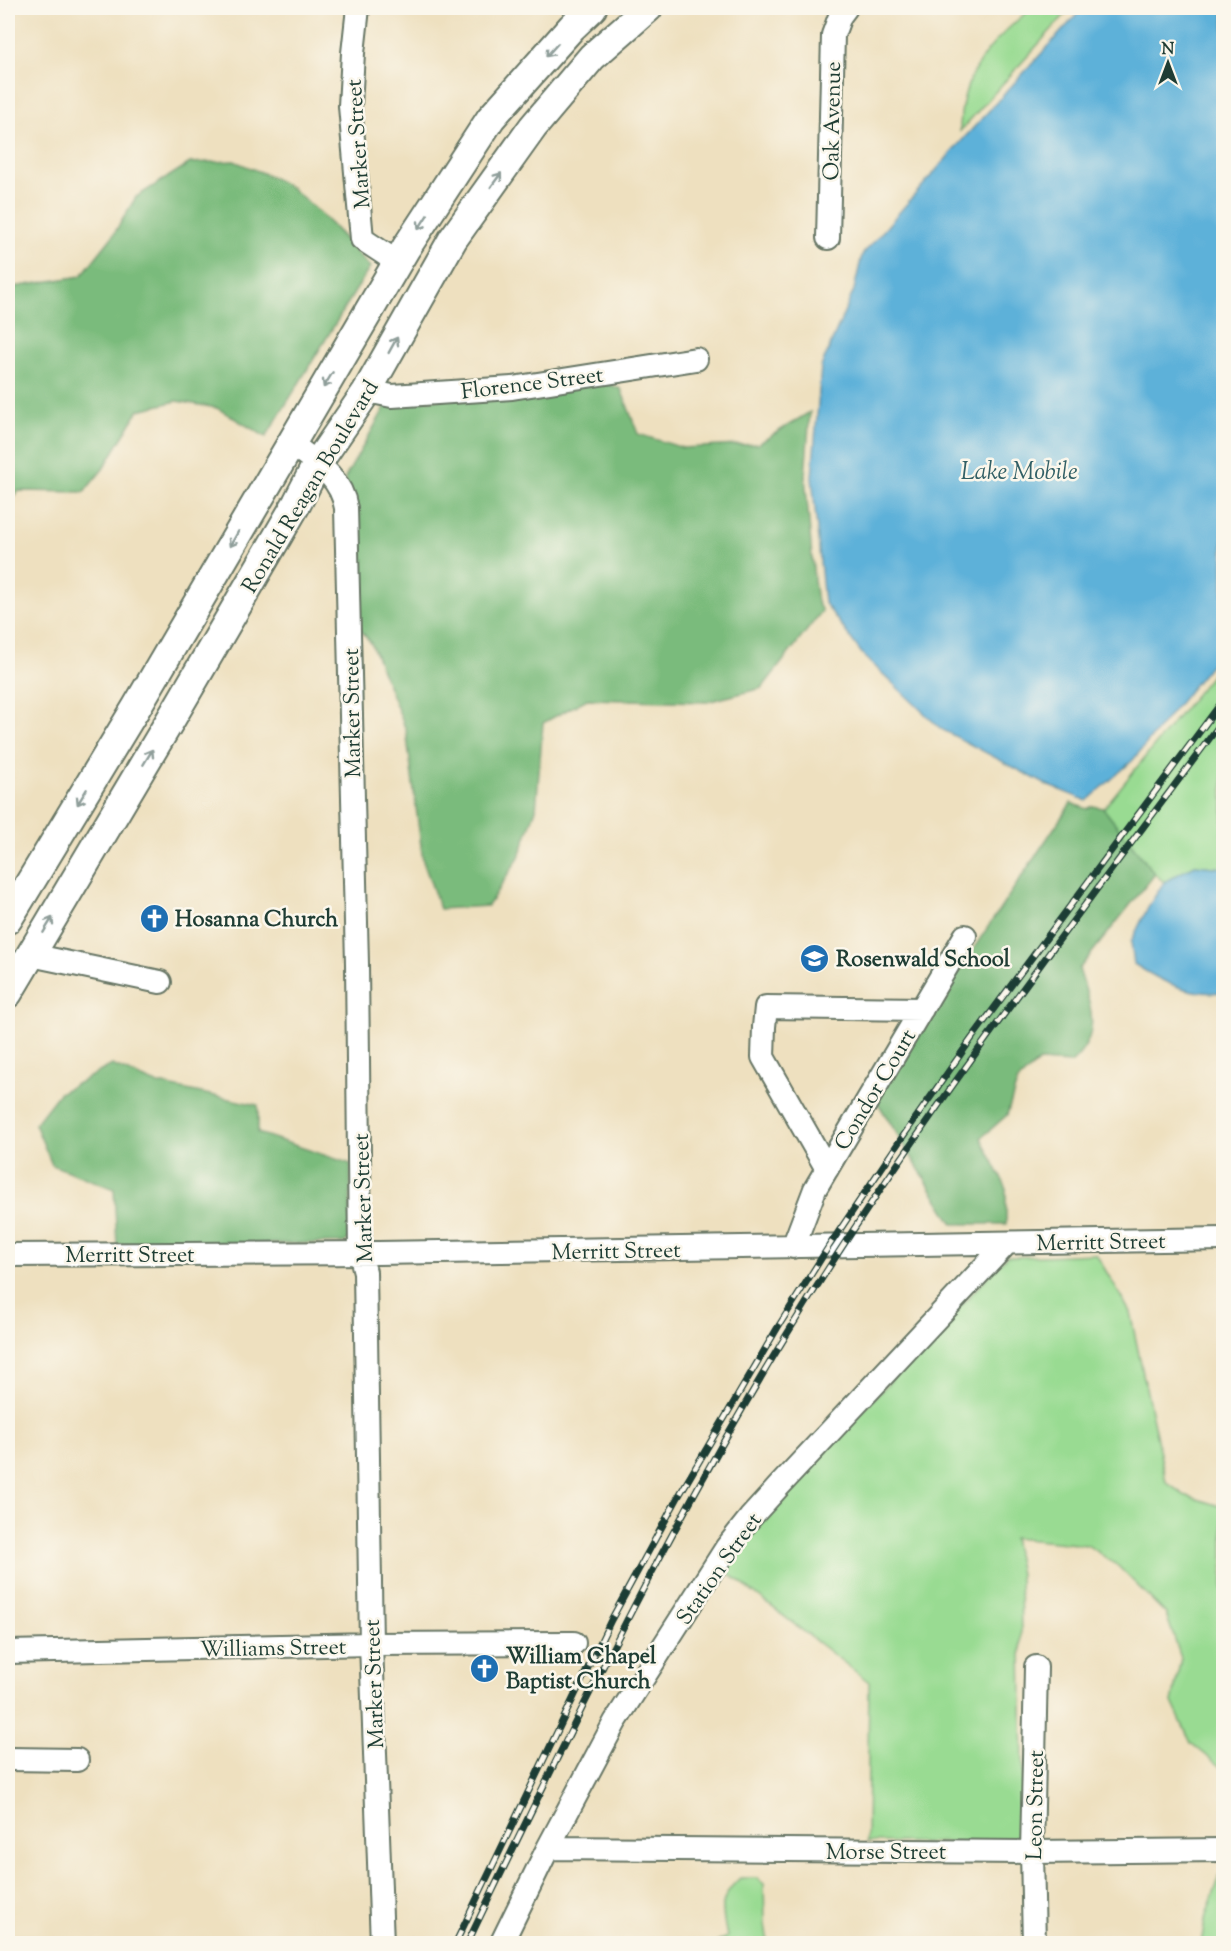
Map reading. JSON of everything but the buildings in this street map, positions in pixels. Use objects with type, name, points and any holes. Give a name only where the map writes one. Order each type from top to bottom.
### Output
[{"type":"main road","name":"Ronald Reagan Boulevard","points":[[8,919],[136,708],[397,262],[491,117],[592,8]]},
{"type":"main road","name":"Ronald Reagan Boulevard","points":[[8,993],[273,544],[317,464],[367,391],[453,239],[527,136],[592,57],[648,8]]},
{"type":"street","name":"Marker Street","points":[[358,8],[350,106],[362,239],[397,262]]},
{"type":"street","name":"Oak Avenue","points":[[828,238],[833,35],[840,16],[846,8]]},
{"type":"street","name":"Florence Street","points":[[367,391],[392,396],[512,388],[696,359]]},
{"type":"street","name":"Marker Street","points":[[290,443],[332,476],[344,495],[346,508],[357,964],[360,1253],[365,1272],[371,1644],[382,1944]]},
{"type":"street","name":"Condor Court","points":[[793,1247],[815,1189],[965,936]]},
{"type":"street","points":[[31,955],[160,982]]},
{"type":"street","points":[[827,1169],[763,1057],[766,1007],[921,1009]]},
{"type":"street","name":"Merritt Street","points":[[8,1255],[360,1253],[1224,1239]]},
{"type":"street","name":"Station Street","points":[[501,1944],[548,1848],[615,1722],[733,1540],[750,1518],[849,1410],[1006,1244]]},
{"type":"street","name":"Williams Street","points":[[8,1652],[371,1644],[574,1643]]},
{"type":"street","name":"Leon Street","points":[[1034,1944],[1032,1852],[1036,1667]]},
{"type":"street","points":[[8,1759],[77,1760]]},
{"type":"street","name":"Morse Street","points":[[548,1848],[1032,1852],[1224,1850]]},
{"type":"green space","points":[[1032,8],[1071,8],[960,131],[965,93],[980,61],[1003,34]]},
{"type":"green space","points":[[234,161],[275,179],[297,193],[326,219],[370,267],[266,437],[217,408],[177,401],[139,410],[103,469],[84,492],[19,491],[8,501],[8,288],[81,276],[112,237],[136,197],[190,163]]},
{"type":"green space","points":[[606,383],[621,389],[638,434],[683,448],[758,444],[810,412],[805,476],[814,580],[817,602],[822,611],[762,688],[707,702],[587,699],[543,723],[536,809],[519,857],[488,906],[440,909],[423,861],[406,730],[371,643],[357,626],[345,478],[387,404]]},
{"type":"green space","points":[[1223,661],[1223,868],[1195,865],[1164,882],[1103,809]]},
{"type":"green space","points":[[1071,803],[1087,809],[1093,806],[1103,808],[1155,874],[1079,969],[1092,1019],[1088,1041],[1081,1052],[1071,1063],[1039,1061],[1017,1082],[1007,1115],[981,1138],[1006,1187],[1006,1224],[953,1224],[874,1097]]},
{"type":"green space","points":[[112,1065],[154,1083],[258,1105],[258,1133],[351,1164],[350,1238],[344,1243],[117,1245],[114,1189],[52,1165],[35,1124],[59,1093]]},
{"type":"green space","points":[[1096,1254],[1130,1312],[1166,1482],[1184,1495],[1223,1507],[1223,1769],[1191,1743],[1172,1702],[1181,1658],[1166,1614],[1118,1566],[1087,1545],[1013,1538],[1020,1574],[1024,1843],[867,1842],[869,1682],[723,1569],[756,1525],[1007,1256]]},
{"type":"green space","points":[[1223,1872],[1223,1943],[1201,1943],[1206,1916]]},
{"type":"green space","points":[[740,1878],[757,1878],[764,1884],[768,1943],[716,1943],[727,1937],[723,1912],[724,1899]]},
{"type":"water","name":"Lake Mobile","points":[[1083,8],[1224,8],[1223,649],[1133,760],[1087,801],[1045,784],[941,729],[863,655],[824,602],[812,477],[821,367],[854,290],[862,255],[965,137]]},
{"type":"water","points":[[1195,865],[1223,868],[1223,992],[1187,990],[1155,977],[1134,964],[1131,942],[1148,907],[1164,882]]},
{"type":"railway","points":[[455,1944],[611,1620],[677,1499],[778,1327],[829,1246],[972,1038],[1224,699]]},
{"type":"railway","points":[[467,1944],[619,1634],[700,1483],[787,1334],[837,1254],[943,1099],[1224,719]]},
{"type":"place","name":"Hosanna Church","points":[[154,918]]},
{"type":"place","name":"Rosenwald School","points":[[815,958]]},
{"type":"place","name":"William Chapel Baptist Church","points":[[485,1668]]}]
